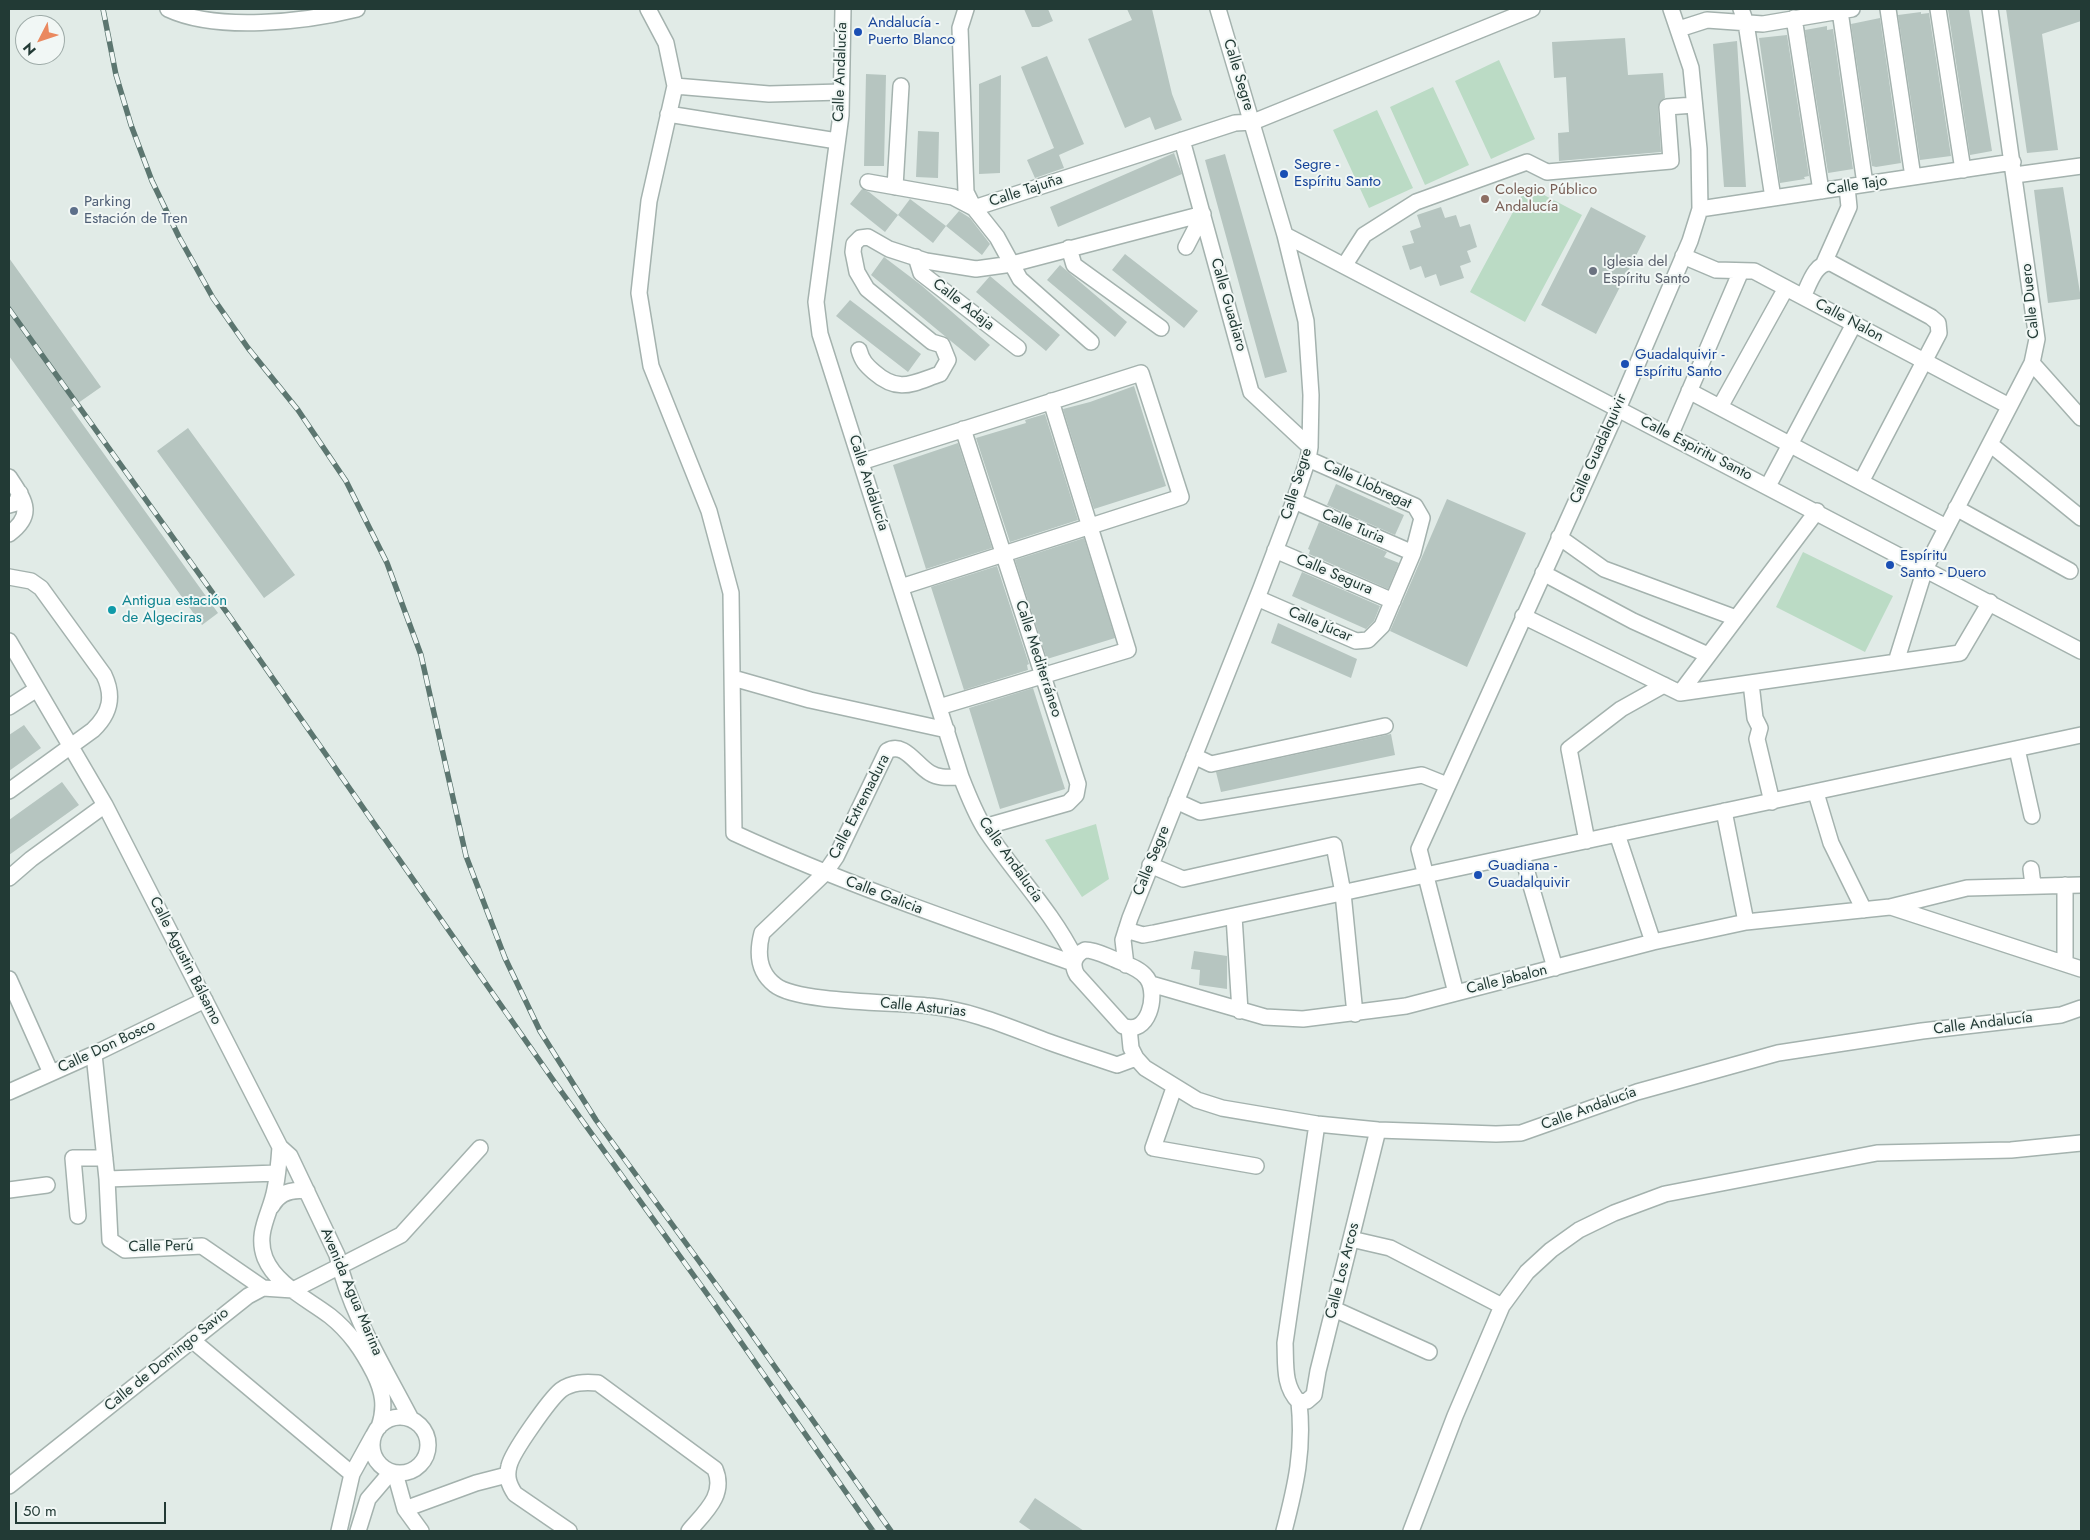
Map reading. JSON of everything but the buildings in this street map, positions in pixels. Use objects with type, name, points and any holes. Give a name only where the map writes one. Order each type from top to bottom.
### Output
[{"type":"street","points":[[168,9],[179,14],[240,23],[320,18],[357,9]]},
{"type":"street","points":[[648,9],[666,43],[674,86],[649,201],[639,293],[651,366],[709,511],[731,593],[733,678],[810,700],[946,730]]},
{"type":"street","name":"Calle Andalucía","points":[[843,9],[841,92],[837,141],[816,302],[820,334],[961,777],[984,827],[1058,928],[1074,960],[1077,975],[1119,1022],[1129,1028]]},
{"type":"street","points":[[966,9],[960,28],[966,192],[974,208],[997,237],[1020,279],[1091,342]]},
{"type":"street","name":"Calle Segre","points":[[1126,965],[1124,935],[1150,865],[1257,598],[1294,501],[1309,453],[1311,395],[1306,321],[1285,235],[1218,9]]},
{"type":"street","name":"Calle Tajuña","points":[[868,182],[953,197],[974,208],[1235,123],[1253,122],[1532,9]]},
{"type":"street","name":"Calle Guadalquivir","points":[[1456,993],[1419,849],[1618,409],[1683,256],[1700,209],[1699,149],[1691,68],[1680,29],[1671,9]]},
{"type":"street","points":[[1707,20],[1718,9]]},
{"type":"street","points":[[1888,9],[1913,177]]},
{"type":"street","points":[[1938,9],[1963,170]]},
{"type":"street","name":"Calle Duero","points":[[1896,662],[1925,569],[2032,363],[2038,339],[1990,9]]},
{"type":"street","points":[[1680,29],[1707,20],[1743,16],[1763,24],[1846,10],[1865,184]]},
{"type":"street","points":[[1743,16],[1773,198]]},
{"type":"street","points":[[1794,18],[1821,191]]},
{"type":"street","points":[[674,86],[769,94],[841,92]]},
{"type":"street","points":[[895,187],[901,86]]},
{"type":"street","points":[[1344,266],[1364,235],[1416,202],[1527,162],[1547,172],[1671,161],[1667,107],[1694,105]]},
{"type":"street","points":[[668,114],[837,141]]},
{"type":"street","name":"Calle Guadiaro","points":[[1182,140],[1251,392],[1309,453]]},
{"type":"street","name":"Calle Tajo","points":[[1700,209],[1963,170],[2081,166]]},
{"type":"street","points":[[1803,297],[1818,267],[1824,263],[1849,207],[1847,187]]},
{"type":"street","points":[[1186,247],[1203,214]]},
{"type":"street","points":[[859,350],[863,362],[890,384],[905,386],[940,374],[944,370],[948,355],[942,346],[932,342],[867,289],[857,272],[853,248],[860,238],[868,237],[889,249],[916,257],[976,269],[1012,264],[1203,214]]},
{"type":"street","name":"Calle Espiritu Santo","points":[[1285,235],[1817,511],[2081,651]]},
{"type":"street","points":[[1068,248],[1074,265],[1161,328]]},
{"type":"street","name":"Calle Nalon","points":[[1683,256],[1716,270],[1754,271],[2009,406]]},
{"type":"street","name":"Calle Adaja","points":[[916,257],[921,273],[1018,348]]},
{"type":"street","points":[[1824,263],[1831,263],[1934,320],[1939,333],[1861,482]]},
{"type":"street","points":[[1670,436],[1741,271]]},
{"type":"street","points":[[1720,407],[1786,288]]},
{"type":"street","points":[[1768,486],[1854,324]]},
{"type":"street","points":[[2032,363],[2081,418]]},
{"type":"street","points":[[861,462],[1141,372],[1181,497],[901,587]]},
{"type":"street","points":[[1689,391],[1946,527]]},
{"type":"street","points":[[939,708],[1128,650],[1051,401]]},
{"type":"street","name":"Calle Mediterráneo","points":[[963,429],[1077,778],[1076,795],[1073,800],[1063,805],[984,827]]},
{"type":"street","points":[[1990,444],[2081,518]]},
{"type":"street","name":"Calle Llobregat","points":[[1309,453],[1415,506],[1422,518],[1413,553],[1393,601]]},
{"type":"street","points":[[9,477],[20,493],[26,507],[25,514],[18,527],[9,534]]},
{"type":"street","points":[[9,505],[16,503],[20,493]]},
{"type":"street","name":"Calle Turia","points":[[1294,501],[1413,553]]},
{"type":"street","points":[[1956,508],[2070,571]]},
{"type":"street","points":[[1680,693],[1817,511]]},
{"type":"street","points":[[1559,537],[1604,569],[1736,618]]},
{"type":"street","name":"Calle Segura","points":[[1275,550],[1393,601]]},
{"type":"street","points":[[1543,573],[1633,621],[1708,655]]},
{"type":"street","points":[[9,577],[31,581],[41,588],[104,675],[109,686],[111,698],[108,710],[102,721],[9,791]]},
{"type":"street","name":"Calle Júcar","points":[[1257,598],[1360,642],[1373,637],[1382,626],[1393,601]]},
{"type":"street","points":[[1523,616],[1680,693],[1960,653],[1990,602]]},
{"type":"street","name":"Calle Agustin Bálsamo","points":[[9,641],[105,805],[280,1147]]},
{"type":"street","name":"Calle Galicia","points":[[733,678],[734,833],[825,873],[949,921],[1074,960]]},
{"type":"street","points":[[1751,683],[1755,718],[1760,728],[1757,739],[1772,802]]},
{"type":"street","points":[[1587,841],[1569,748],[1621,709],[1664,685]]},
{"type":"street","points":[[9,707],[37,688]]},
{"type":"street","points":[[1194,756],[1211,764],[1385,726]]},
{"type":"street","points":[[1074,960],[1080,953],[1115,949],[1124,935],[1143,935],[1234,916],[2081,735]]},
{"type":"street","name":"Calle Extremadura","points":[[759,947],[762,933],[825,873],[836,858],[887,752],[895,748],[904,750],[931,774],[943,778],[961,777]]},
{"type":"street","points":[[2017,749],[2032,816]]},
{"type":"street","points":[[1176,800],[1200,812],[1422,775],[1447,785]]},
{"type":"street","points":[[1816,793],[1831,843],[1864,910]]},
{"type":"street","points":[[9,878],[31,858],[105,805]]},
{"type":"street","points":[[1724,812],[1746,922]]},
{"type":"street","points":[[1617,834],[1653,942]]},
{"type":"street","points":[[1150,865],[1183,879],[1334,845],[1343,893],[1355,1014]]},
{"type":"street","points":[[1522,855],[1555,968]]},
{"type":"street","points":[[2031,869],[2033,885]]},
{"type":"street","name":"Calle Jabalon","points":[[1151,984],[1240,1011],[1281,1019],[1355,1014],[1406,1006],[1653,942],[1746,922],[1890,907],[1967,888],[2081,884]]},
{"type":"street","points":[[2065,885],[2066,963]]},
{"type":"street","points":[[1890,907],[2081,969]]},
{"type":"street","points":[[1234,916],[1240,1011]]},
{"type":"street","points":[[1037,950],[1051,948],[1061,938],[1058,928]]},
{"type":"street","name":"Calle Andalucía","points":[[1058,928],[1097,952],[1140,971],[1151,984]]},
{"type":"street","name":"Calle Asturias","points":[[759,947],[760,962],[765,975],[775,985],[788,992],[856,1001],[959,1010],[985,1017],[1117,1065],[1136,1058]]},
{"type":"street","points":[[9,979],[51,1073]]},
{"type":"street","points":[[1136,1058],[1131,1048],[1129,1028],[1140,1025],[1149,1012],[1152,1001],[1151,984]]},
{"type":"street","name":"Calle Don Bosco","points":[[9,1092],[94,1054],[205,1000]]},
{"type":"street","name":"Calle Andalucía","points":[[1136,1058],[1145,1068],[1174,1088],[1197,1100],[1222,1108],[1317,1124],[1378,1130],[1521,1133],[1637,1092],[1778,1053],[1922,1032],[2061,1015],[2081,1008]]},
{"type":"street","name":"Calle Perú","points":[[94,1054],[108,1179],[110,1240],[125,1250],[202,1246],[263,1288]]},
{"type":"street","points":[[1174,1088],[1153,1148],[1256,1166]]},
{"type":"street","points":[[1284,1531],[1298,1479],[1302,1427],[1299,1402],[1291,1394],[1286,1376],[1285,1343],[1317,1124]]},
{"type":"street","name":"Calle Los Arcos","points":[[1299,1402],[1307,1401],[1314,1395],[1378,1130]]},
{"type":"street","points":[[1411,1531],[1459,1407],[1502,1306],[1527,1272],[1551,1250],[1578,1230],[1614,1213],[1665,1194],[1877,1152],[2011,1150],[2081,1143]]},
{"type":"street","points":[[270,1211],[280,1147]]},
{"type":"street","name":"Avenida Agua Marina","points":[[280,1147],[290,1156],[337,1255],[340,1268],[365,1331],[411,1419]]},
{"type":"street","points":[[263,1288],[293,1290],[340,1268],[401,1235],[480,1148]]},
{"type":"street","points":[[78,1216],[72,1158],[105,1158]]},
{"type":"street","points":[[108,1179],[277,1173]]},
{"type":"street","points":[[9,1190],[47,1185]]},
{"type":"street","points":[[293,1290],[277,1276],[266,1259],[261,1241],[263,1225],[280,1196],[297,1190],[306,1191]]},
{"type":"street","points":[[1351,1239],[1390,1248],[1502,1306]]},
{"type":"street","name":"Calle de Domingo Savio","points":[[9,1486],[248,1296],[263,1288]]},
{"type":"street","name":"Avenida Agua Marina","points":[[293,1290],[330,1316],[360,1346],[380,1386],[384,1413],[352,1474],[339,1531]]},
{"type":"street","points":[[1334,1309],[1429,1352]]},
{"type":"street","points":[[192,1340],[352,1474]]},
{"type":"street","points":[[569,1531],[515,1494],[509,1486],[507,1476],[509,1464],[553,1398],[562,1389],[574,1384],[598,1383],[715,1469],[720,1487],[717,1496],[689,1531]]},
{"type":"street","points":[[358,1531],[368,1499],[393,1473],[414,1470],[427,1456],[429,1446],[427,1436],[422,1428],[411,1419],[396,1417],[386,1420],[376,1431],[374,1455],[378,1463],[393,1473],[405,1509],[422,1531]]},
{"type":"street","points":[[405,1509],[476,1483],[507,1476]]},
{"type":"green space","points":[[1499,60],[1535,139],[1491,159],[1455,81]]},
{"type":"green space","points":[[1433,87],[1469,165],[1425,185],[1390,107]]},
{"type":"green space","points":[[1377,110],[1413,188],[1369,208],[1333,130]]},
{"type":"green space","points":[[1527,186],[1582,215],[1525,322],[1470,292]]},
{"type":"green space","points":[[1803,552],[1893,596],[1865,652],[1776,607]]},
{"type":"green space","points":[[1096,824],[1109,879],[1082,897],[1045,840]]},
{"type":"railway","points":[[103,9],[116,75],[131,125],[152,181],[179,237],[213,298],[248,348],[298,410],[346,481],[387,563],[421,655],[466,856],[505,958],[540,1031],[596,1120],[739,1316],[891,1531]]},
{"type":"railway","points":[[9,309],[230,617],[558,1087],[715,1305],[873,1531]]},
{"type":"place","name":"Andalucía - Puerto Blanco","points":[[858,32]]},
{"type":"place","name":"Segre - Espíritu Santo","points":[[1284,174]]},
{"type":"place","name":"Colegio Público Andalucía","points":[[1485,199]]},
{"type":"place","name":"Parking Estación de Tren","points":[[74,211]]},
{"type":"place","name":"Iglesia del Espíritu Santo","points":[[1593,271]]},
{"type":"place","name":"Guadalquivir - Espíritu Santo","points":[[1625,364]]},
{"type":"place","name":"Espíritu Santo - Duero","points":[[1890,565]]},
{"type":"place","name":"Antigua estación de Algeciras","points":[[112,610]]},
{"type":"place","name":"Guadiana - Guadalquivir","points":[[1478,875]]}]
